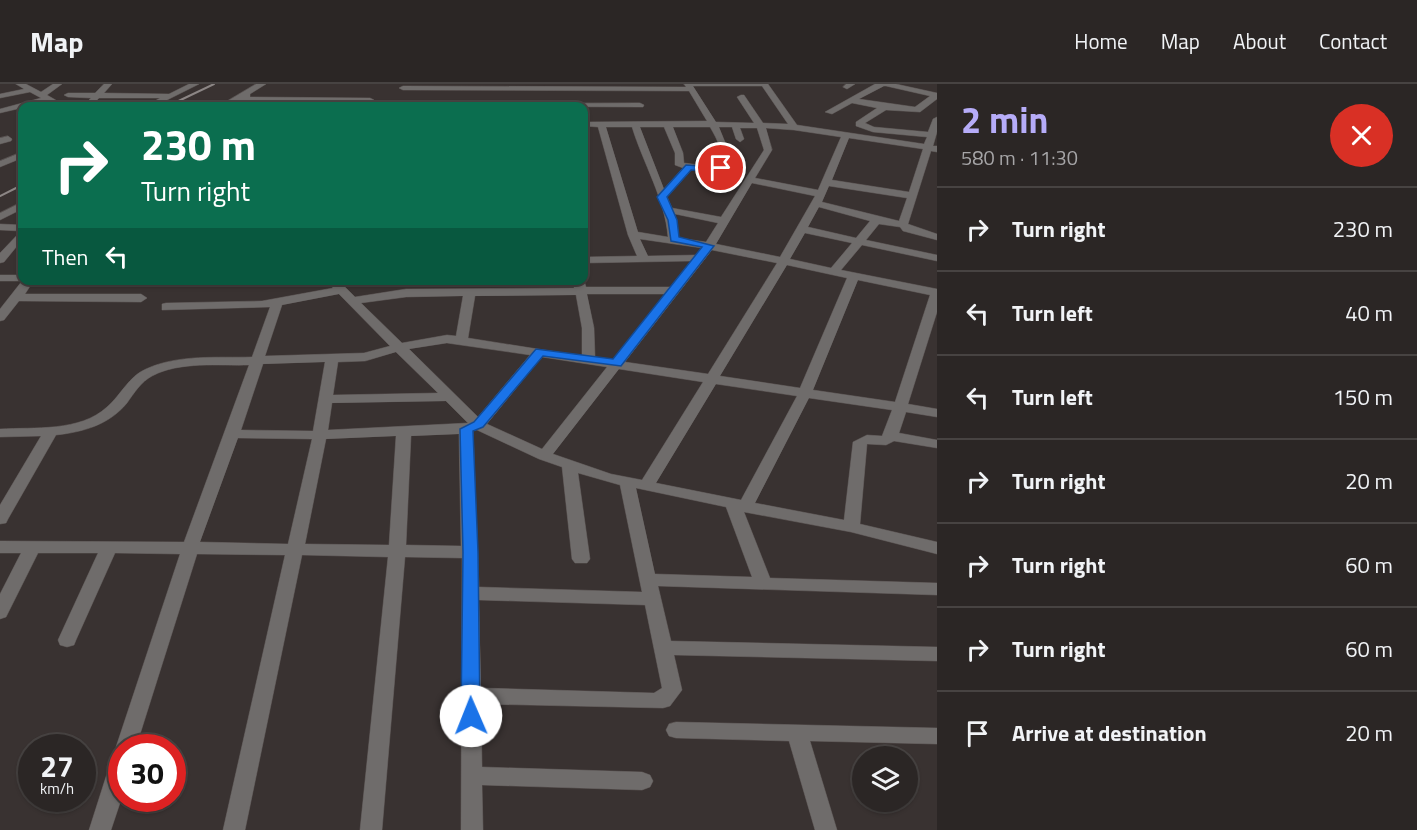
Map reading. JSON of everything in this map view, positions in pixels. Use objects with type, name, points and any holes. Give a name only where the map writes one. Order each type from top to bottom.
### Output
[{"type":"street","points":[[29,102],[45,97],[58,84]]},
{"type":"street","points":[[91,102],[108,84]]},
{"type":"street","points":[[159,102],[195,84]]},
{"type":"street","points":[[241,99],[239,96],[262,84]]},
{"type":"street","points":[[233,102],[272,84]]},
{"type":"street","points":[[403,88],[764,84],[794,126]]},
{"type":"street","points":[[829,112],[881,84]]},
{"type":"street","points":[[886,84],[936,96]]},
{"type":"street","points":[[1,91],[26,86],[54,102]]},
{"type":"street","points":[[539,86],[541,102]]},
{"type":"street","points":[[666,123],[679,153],[680,165],[717,170],[721,168],[725,153],[712,124],[689,86]]},
{"type":"street","points":[[68,95],[172,96]]},
{"type":"street","points":[[851,100],[913,110],[920,108],[936,96]]},
{"type":"street","points":[[544,456],[709,246],[768,150],[768,144],[741,97]]},
{"type":"street","points":[[241,99],[370,99]]},
{"type":"street","points":[[0,111],[18,105]]},
{"type":"street","points":[[588,106],[640,105]]},
{"type":"street","points":[[884,107],[859,124],[873,129],[931,135]]},
{"type":"street","points":[[903,225],[932,148],[931,135],[936,114],[920,108]]},
{"type":"street","points":[[588,123],[794,126],[932,148]]},
{"type":"street","points":[[601,123],[633,235],[644,260]]},
{"type":"street","points":[[635,123],[669,210],[674,239]]},
{"type":"street","points":[[735,124],[740,140]]},
{"type":"street","points":[[646,486],[784,261],[821,193],[846,134]]},
{"type":"street","points":[[0,164],[18,157]]},
{"type":"street","points":[[662,197],[689,167]]},
{"type":"street","points":[[749,180],[821,193],[912,196]]},
{"type":"street","points":[[821,193],[877,220],[903,225],[907,230],[937,237]]},
{"type":"street","points":[[0,217],[18,207]]},
{"type":"street","points":[[669,210],[724,221]]},
{"type":"street","points":[[834,271],[877,220]]},
{"type":"street","points":[[0,227],[18,228]]},
{"type":"street","points":[[801,229],[937,258]]},
{"type":"street","points":[[633,235],[674,239],[937,293],[891,436],[886,441],[867,439],[860,442],[851,527]]},
{"type":"street","points":[[2,256],[18,238]]},
{"type":"street","points":[[588,260],[698,258]]},
{"type":"street","points":[[763,583],[739,506],[806,391],[854,276]]},
{"type":"street","points":[[0,278],[18,278]]},
{"type":"street","points":[[0,317],[25,285]]},
{"type":"street","points":[[166,307],[239,307],[278,303],[341,291],[395,293],[453,286],[470,291],[580,285],[673,290]]},
{"type":"street","points":[[580,285],[588,328],[589,359]]},
{"type":"street","points":[[341,291],[452,397],[472,427],[469,593],[472,830]]},
{"type":"street","points":[[461,341],[470,291]]},
{"type":"street","points":[[16,297],[141,298]]},
{"type":"street","points":[[130,734],[190,548],[278,303]]},
{"type":"street","points":[[0,433],[51,431],[102,419],[113,410],[138,380],[159,369],[186,363],[365,357],[435,340],[461,341],[589,359],[937,413]]},
{"type":"street","points":[[472,427],[540,352]]},
{"type":"street","points":[[234,830],[293,550],[320,435],[332,359]]},
{"type":"street","points":[[326,399],[452,397]]},
{"type":"street","points":[[231,434],[320,435],[472,427],[569,466],[627,483],[851,527],[937,548]]},
{"type":"street","points":[[0,519],[51,431]]},
{"type":"street","points":[[371,830],[397,551],[404,432]]},
{"type":"street","points":[[891,436],[937,444]]},
{"type":"street","points":[[569,466],[581,559]]},
{"type":"street","points":[[470,696],[663,700],[672,690],[627,483]]},
{"type":"street","points":[[0,612],[33,546]]},
{"type":"street","points":[[0,547],[470,552]]},
{"type":"street","points":[[67,640],[109,547]]},
{"type":"street","points":[[648,580],[937,589]]},
{"type":"street","points":[[469,593],[652,599]]},
{"type":"street","points":[[664,648],[937,654]]},
{"type":"street","points":[[676,730],[937,736]]},
{"type":"street","points":[[797,733],[826,830]]},
{"type":"street","points":[[471,776],[642,781]]},
{"type":"street","points":[[100,830],[108,805]]},
{"type":"railway","points":[[176,102],[214,84]]},
{"type":"railway","points":[[0,196],[18,187]]},
{"type":"route","points":[[471,716],[470,552],[466,429],[478,424],[540,352],[616,363],[709,246],[674,239],[672,220],[662,197],[689,167],[717,170],[721,168]]}]
